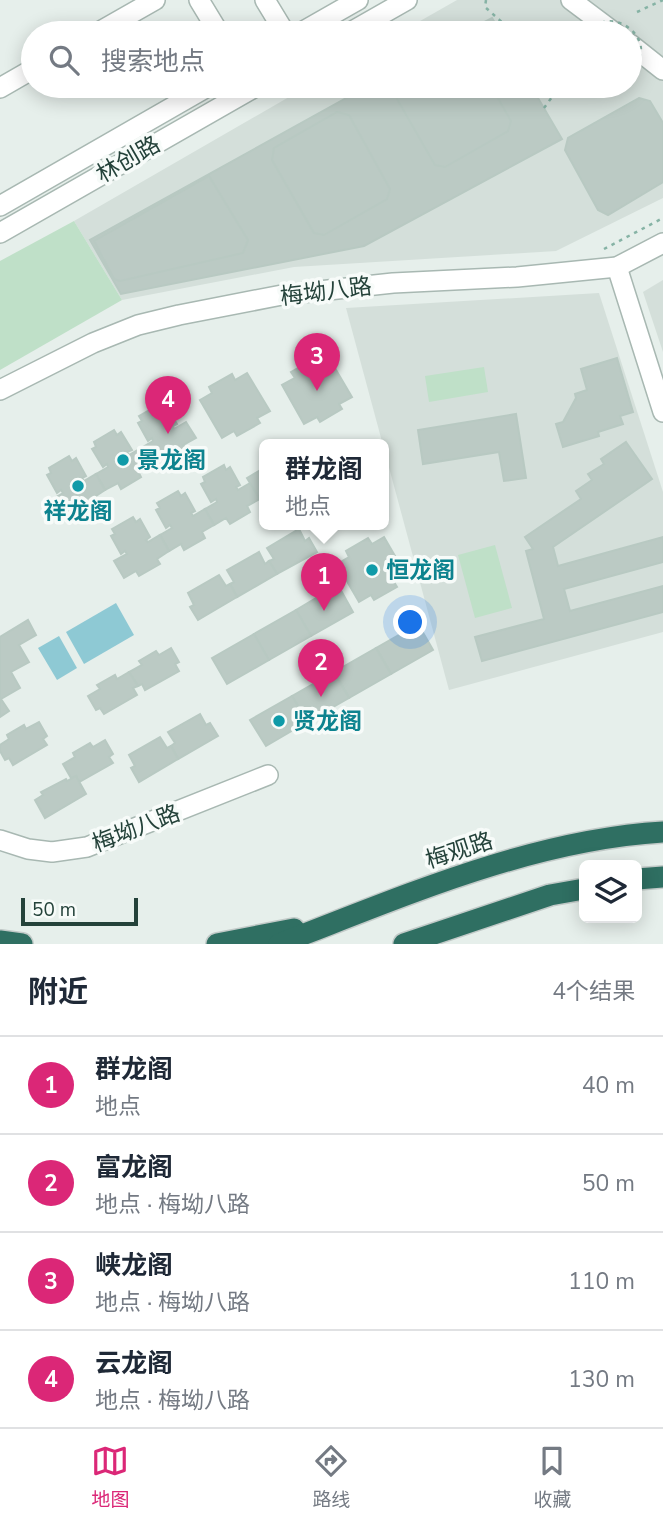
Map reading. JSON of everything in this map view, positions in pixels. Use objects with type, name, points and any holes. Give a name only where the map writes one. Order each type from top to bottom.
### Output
[{"type":"highway","name":"梅观路","points":[[279,944],[487,867],[588,841],[663,832]]},
{"type":"highway","points":[[642,879],[663,877]]},
{"type":"highway","points":[[404,944],[550,895],[579,890]]},
{"type":"highway","points":[[217,944],[285,931],[371,909]]},
{"type":"highway","points":[[419,944],[460,924]]},
{"type":"highway","points":[[0,941],[22,944]]},
{"type":"street","points":[[118,21],[155,0]]},
{"type":"street","points":[[199,0],[212,21]]},
{"type":"street","points":[[265,0],[278,21]]},
{"type":"street","points":[[321,21],[358,0]]},
{"type":"street","points":[[370,21],[407,0]]},
{"type":"street","points":[[571,0],[599,21]]},
{"type":"street","points":[[642,53],[663,70]]},
{"type":"street","points":[[0,88],[21,76]]},
{"type":"street","points":[[0,206],[188,98]]},
{"type":"street","name":"林创路","points":[[0,233],[236,98]]},
{"type":"street","name":"梅坳八路","points":[[0,390],[93,343],[138,325],[189,312],[282,295],[379,284],[517,277],[617,267],[663,243]]},
{"type":"street","points":[[617,267],[663,412]]},
{"type":"street","name":"梅坳八路","points":[[0,840],[28,849],[52,852],[88,847],[268,775]]},
{"type":"path","points":[[485,0],[485,7],[501,21]]},
{"type":"path","points":[[637,12],[663,0]]},
{"type":"path","points":[[627,8],[644,19]]},
{"type":"path","points":[[544,108],[551,98]]},
{"type":"shaded area","points":[[457,0],[663,0],[663,198],[556,251],[294,267],[122,300],[74,221],[287,98],[642,98],[642,21],[420,21]]},
{"type":"shaded area","points":[[663,280],[663,352],[643,292]]},
{"type":"shaded area","points":[[599,293],[663,492],[663,632],[449,690],[389,467],[389,439],[381,439],[346,308]]},
{"type":"green space","points":[[74,221],[122,300],[0,370],[0,261]]},
{"type":"green space","points":[[484,367],[488,392],[429,402],[425,376]]},
{"type":"green space","points":[[495,545],[512,608],[475,618],[458,555]]},
{"type":"water","points":[[116,603],[134,635],[84,664],[66,632]]},
{"type":"water","points":[[59,636],[77,668],[57,680],[38,648]]},
{"type":"building","points":[[346,98],[538,98],[562,139],[364,246],[121,294],[90,240]]},
{"type":"building","points":[[396,98],[498,98],[511,121],[508,131],[445,167],[435,165]]},
{"type":"building","points":[[639,98],[650,101],[663,123],[663,182],[608,215],[598,210],[565,150],[568,138]]},
{"type":"building","points":[[337,112],[349,115],[390,189],[387,199],[324,235],[314,233],[272,160],[274,148]]},
{"type":"building","points":[[209,176],[248,240],[243,253],[120,281],[114,279],[94,241]]},
{"type":"building","points":[[329,358],[352,397],[339,404],[342,409],[320,422],[317,417],[304,424],[282,385],[295,378],[291,372],[314,359],[317,365]]},
{"type":"building","points":[[617,358],[633,412],[620,416],[623,424],[598,432],[599,436],[563,447],[556,424],[563,422],[576,398],[575,394],[587,390],[581,369]]},
{"type":"building","points":[[247,373],[270,411],[257,418],[260,423],[237,436],[234,431],[222,438],[200,400],[212,393],[209,387],[232,374],[235,380]]},
{"type":"building","points":[[160,404],[162,409],[166,406],[177,424],[173,426],[174,429],[186,422],[196,438],[183,445],[187,450],[166,463],[163,457],[151,464],[141,448],[153,441],[152,438],[148,441],[138,423],[142,421],[139,416]]},
{"type":"building","points":[[516,414],[526,478],[504,481],[499,452],[423,464],[418,430]]},
{"type":"building","name":"景龙阁","points":[[114,430],[117,435],[121,432],[132,450],[127,452],[129,455],[141,448],[151,464],[138,471],[141,477],[121,489],[118,483],[105,490],[96,474],[108,467],[107,464],[103,467],[92,449],[96,447],[94,442]]},
{"type":"building","points":[[626,442],[652,479],[553,547],[558,566],[663,537],[663,562],[564,589],[570,611],[663,586],[663,612],[482,661],[475,637],[544,619],[526,551],[533,549],[525,537],[581,499],[576,491],[592,480],[588,474],[604,464],[601,459]]},
{"type":"building","name":"祥龙阁","points":[[69,456],[72,461],[76,458],[86,476],[82,478],[84,481],[96,474],[105,490],[93,498],[96,503],[76,515],[72,509],[60,516],[51,500],[63,493],[61,490],[57,493],[47,475],[51,473],[49,468]]},
{"type":"building","points":[[224,465],[226,470],[230,467],[240,485],[236,487],[238,490],[250,483],[259,500],[247,506],[250,512],[230,524],[226,518],[214,525],[205,509],[217,502],[216,499],[211,502],[201,484],[205,482],[203,477]]},
{"type":"building","points":[[259,471],[259,497],[247,478]]},
{"type":"building","name":"景龙阁","points":[[178,491],[181,496],[185,493],[195,511],[191,513],[193,516],[205,509],[214,525],[202,532],[205,538],[184,550],[181,544],[169,551],[160,535],[172,528],[170,525],[166,528],[156,510],[160,508],[157,503]]},
{"type":"building","name":"祥龙阁","points":[[133,517],[136,522],[140,519],[150,537],[146,540],[148,542],[160,535],[169,551],[157,559],[160,564],[139,576],[136,571],[124,578],[114,561],[127,554],[125,551],[121,554],[111,536],[115,534],[112,529]]},
{"type":"building","points":[[300,530],[305,541],[309,538],[317,552],[277,574],[269,561],[274,559],[267,548]]},
{"type":"building","name":"恒龙阁","points":[[384,537],[406,575],[394,582],[397,587],[374,600],[371,595],[359,602],[337,564],[349,557],[346,551],[368,538],[372,544]]},
{"type":"building","points":[[259,552],[265,564],[269,561],[277,574],[237,597],[230,584],[234,582],[227,570]]},
{"type":"building","points":[[219,575],[226,586],[230,584],[237,597],[198,620],[190,607],[194,605],[188,593]]},
{"type":"building","points":[[338,585],[353,612],[311,636],[296,610]]},
{"type":"building","points":[[296,610],[311,636],[269,660],[254,634]]},
{"type":"building","points":[[28,620],[36,635],[19,645],[29,662],[11,672],[20,688],[1,699],[9,711],[0,717],[0,637]]},
{"type":"building","points":[[418,624],[433,650],[391,674],[376,648]]},
{"type":"building","points":[[254,634],[269,660],[227,684],[212,658]]},
{"type":"building","points":[[171,648],[179,662],[175,664],[179,671],[145,690],[142,684],[138,686],[129,672],[142,665],[139,661],[156,651],[159,655]]},
{"type":"building","points":[[376,648],[391,674],[349,698],[334,672]]},
{"type":"building","points":[[129,672],[138,686],[133,688],[137,695],[104,714],[100,708],[96,710],[88,696],[100,689],[97,685],[115,675],[117,679]]},
{"type":"building","points":[[334,672],[349,698],[307,722],[292,696]]},
{"type":"building","name":"贤龙阁","points":[[292,696],[307,722],[266,746],[250,720]]},
{"type":"building","points":[[200,714],[206,725],[210,723],[218,736],[178,759],[171,746],[175,743],[168,732]]},
{"type":"building","points":[[39,722],[47,736],[43,739],[47,745],[13,765],[9,758],[5,760],[0,745],[9,739],[7,735],[24,725],[26,729]]},
{"type":"building","points":[[160,737],[167,748],[171,746],[178,759],[139,782],[131,768],[135,766],[129,755]]},
{"type":"building","points":[[105,740],[113,754],[109,757],[113,763],[79,782],[76,776],[71,778],[63,764],[75,757],[73,753],[90,743],[93,747]]},
{"type":"building","points":[[76,776],[86,794],[45,818],[35,800],[43,795],[41,792]]},
{"type":"place","name":"峡龙阁","points":[[317,391]]},
{"type":"place","name":"云龙阁","points":[[168,434]]},
{"type":"place","name":"景龙阁","points":[[123,460]]},
{"type":"place","name":"祥龙阁","points":[[78,486]]},
{"type":"place","name":"恒龙阁","points":[[372,570]]},
{"type":"place","name":"群龙阁","points":[[324,611]]},
{"type":"place","name":"富龙阁","points":[[321,697]]},
{"type":"place","name":"贤龙阁","points":[[279,721]]}]
